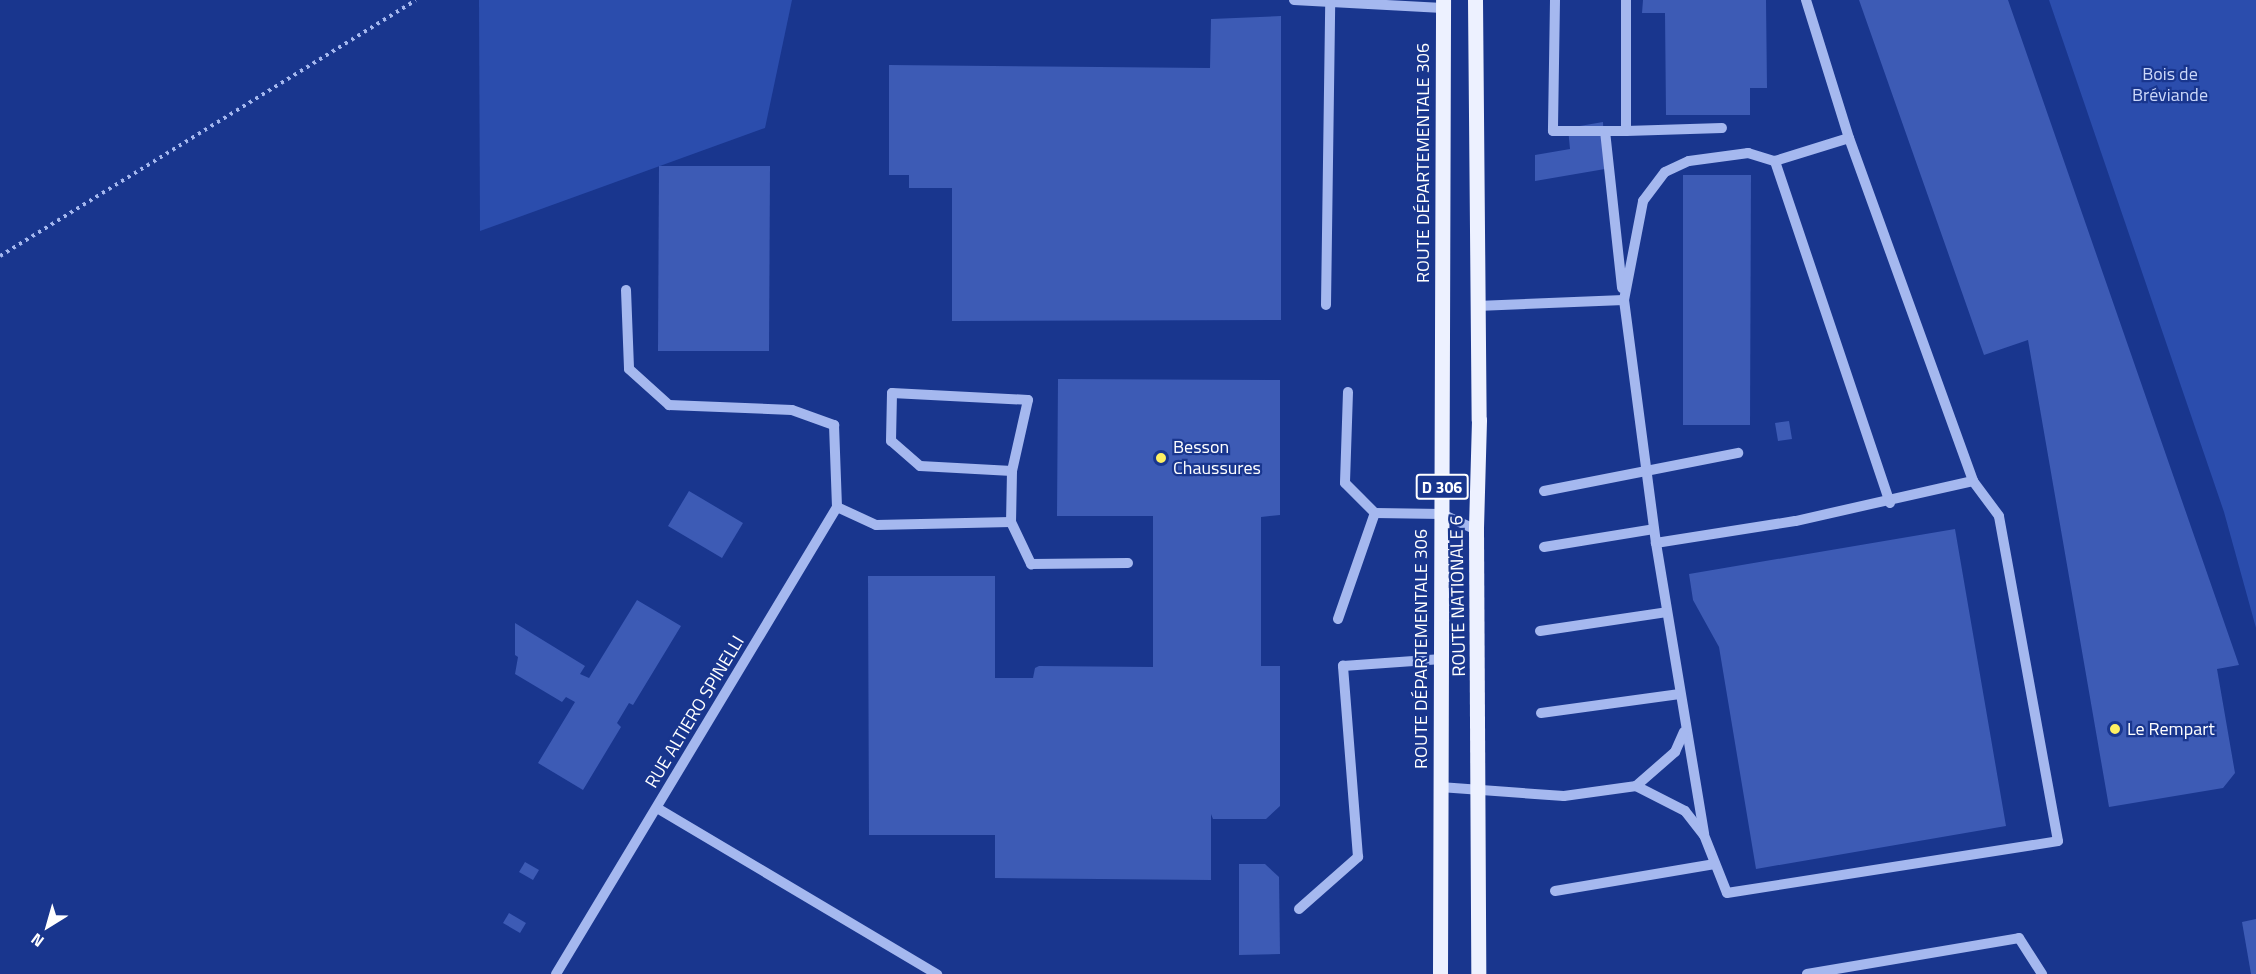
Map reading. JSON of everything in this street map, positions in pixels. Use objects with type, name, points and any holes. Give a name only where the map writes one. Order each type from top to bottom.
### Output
[{"type":"main road","name":"ROUTE NATIONALE 6","points":[[1475,0],[1479,217],[1477,306],[1479,420],[1476,530],[1479,692],[1476,788],[1478,974]]},
{"type":"main road","name":"ROUTE DÉPARTEMENTALE 306","points":[[1440,974],[1443,4]]},
{"type":"street","points":[[1294,0],[1443,4]]},
{"type":"street","points":[[1555,0],[1552,131],[1722,128]]},
{"type":"street","points":[[1626,0],[1626,130]]},
{"type":"street","points":[[1605,131],[1654,529],[1684,732],[1704,835],[1727,893],[2058,841],[1999,516],[1973,481],[1849,138],[1806,0]]},
{"type":"street","points":[[1326,305],[1330,2]]},
{"type":"street","points":[[1624,300],[1643,201],[1665,172],[1689,161],[1748,153],[1775,161],[1849,138]]},
{"type":"street","points":[[1775,161],[1890,502]]},
{"type":"street","points":[[626,290],[629,369],[669,405],[792,410],[834,425],[837,507],[876,525],[1011,522]]},
{"type":"street","points":[[1477,306],[1624,300]]},
{"type":"street","points":[[1348,392],[1345,483],[1375,513],[1442,514],[1476,530]]},
{"type":"street","points":[[1012,471],[921,466],[891,441],[892,393],[1028,400],[1012,471],[1011,522],[1031,564],[1128,562]]},
{"type":"street","points":[[1544,491],[1648,473],[1737,453]]},
{"type":"street","points":[[1656,543],[1890,502],[1973,481]]},
{"type":"street","name":"RUE ALTIERO SPINELLI","points":[[837,507],[657,808],[937,974]]},
{"type":"street","points":[[1338,619],[1375,513]]},
{"type":"street","points":[[1544,548],[1654,529]]},
{"type":"street","points":[[1540,631],[1666,612]]},
{"type":"street","points":[[1299,909],[1358,857],[1343,666],[1442,659]]},
{"type":"street","points":[[1541,713],[1680,694]]},
{"type":"street","points":[[1440,787],[1564,796],[1636,786],[1675,752],[1684,732]]},
{"type":"street","points":[[1636,786],[1684,811],[1704,835]]},
{"type":"street","points":[[556,974],[657,808]]},
{"type":"street","points":[[1555,891],[1715,864]]},
{"type":"street","points":[[1808,974],[2019,938],[2042,974]]},
{"type":"path","points":[[0,256],[416,0]]},
{"type":"green space","points":[[479,0],[792,0],[765,128],[480,231]]},
{"type":"green space","name":"Bois de Bréviande","points":[[2049,0],[2256,0],[2256,628],[2224,512]]},
{"type":"building","points":[[1643,0],[1766,0],[1767,88],[1750,88],[1750,115],[1666,115],[1665,13],[1642,13]]},
{"type":"building","points":[[1859,0],[2008,0],[2239,665],[2217,669],[2235,773],[2223,788],[2109,807],[2028,340],[1984,355]]},
{"type":"building","points":[[1281,16],[1281,320],[952,321],[952,188],[909,188],[909,175],[889,175],[889,65],[1210,68],[1211,19]]},
{"type":"building","points":[[1603,122],[1605,169],[1535,181],[1535,155],[1570,149],[1568,128]]},
{"type":"building","points":[[659,166],[770,166],[769,351],[658,351]]},
{"type":"building","points":[[1683,175],[1751,175],[1750,425],[1683,425]]},
{"type":"building","points":[[1058,379],[1280,380],[1280,515],[1261,517],[1261,666],[1280,666],[1280,806],[1266,819],[1213,819],[1211,814],[1211,880],[995,878],[995,835],[869,835],[868,576],[995,576],[995,678],[1033,678],[1035,668],[1039,666],[1153,667],[1153,516],[1057,516]]},
{"type":"building","points":[[1789,421],[1792,439],[1778,441],[1775,423]]},
{"type":"building","points":[[689,491],[743,523],[722,558],[668,526]]},
{"type":"building","points":[[1955,529],[2006,826],[1756,869],[1719,647],[1693,600],[1689,574]]},
{"type":"building","points":[[637,600],[681,626],[633,705],[629,703],[617,723],[621,727],[583,790],[538,763],[575,702],[566,697],[562,702],[515,674],[518,657],[515,655],[515,623],[585,666],[580,674],[589,678]]},
{"type":"building","points":[[525,862],[539,870],[533,880],[519,872]]},
{"type":"building","points":[[1239,864],[1265,864],[1279,877],[1280,954],[1239,955]]},
{"type":"building","points":[[509,913],[526,923],[520,933],[503,923]]},
{"type":"building","points":[[2256,919],[2256,974],[2251,974],[2242,922]]},
{"type":"place","name":"Besson Chaussures","points":[[1161,458]]},
{"type":"place","name":"Le Rempart","points":[[2115,729]]}]
